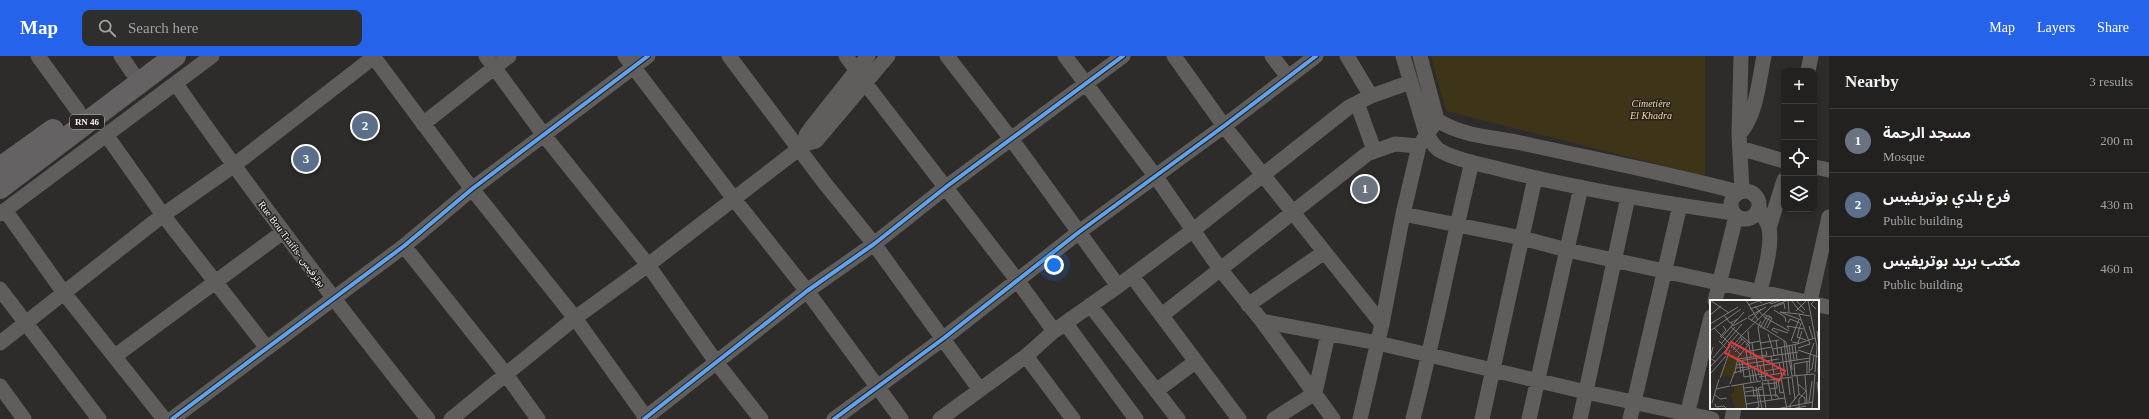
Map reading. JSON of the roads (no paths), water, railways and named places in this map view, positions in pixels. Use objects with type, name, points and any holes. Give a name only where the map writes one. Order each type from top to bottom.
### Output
[{"type":"highway","name":"RN 46","points":[[0,168],[78,111],[126,64],[154,56]]},
{"type":"highway","name":"RN 46","points":[[0,188],[175,56]]},
{"type":"street","points":[[38,56],[78,111]]},
{"type":"street","points":[[164,419],[2,212],[107,136],[212,56]]},
{"type":"street","points":[[0,343],[163,215],[233,166],[374,56],[472,189],[575,318],[645,419],[807,291],[874,244],[946,187],[1012,140],[1123,56]]},
{"type":"street","points":[[423,124],[490,62],[509,56]]},
{"type":"street","points":[[172,419],[404,246],[472,189],[543,134],[629,62],[648,56]]},
{"type":"street","points":[[729,56],[802,146],[944,338],[980,390]]},
{"type":"street","points":[[846,56],[856,70]]},
{"type":"street","points":[[802,146],[806,135],[868,56]]},
{"type":"street","points":[[451,419],[505,373],[575,318],[734,200],[802,146],[816,141],[888,56]]},
{"type":"street","points":[[947,56],[1012,140],[1118,286]]},
{"type":"street","points":[[1065,56],[1156,177],[1192,231],[1220,269],[1262,321],[1333,419]]},
{"type":"street","points":[[1174,56],[1224,126],[1294,213],[1323,252],[1382,324]]},
{"type":"street","points":[[1272,56],[1288,77]]},
{"type":"street","points":[[834,419],[944,338],[1079,232],[1156,177],[1316,56]]},
{"type":"street","points":[[1347,56],[1364,99],[1374,150]]},
{"type":"street","points":[[1403,56],[1423,139],[1438,149],[1472,162],[1535,178],[1628,197],[1734,214],[1743,219],[1751,218],[1758,209],[1759,201],[1745,192],[1450,129],[1437,120],[1420,56]]},
{"type":"street","points":[[1741,56],[1740,146],[1745,192]]},
{"type":"street","points":[[1740,146],[1749,119],[1764,56]]},
{"type":"street","points":[[1809,68],[1811,56]]},
{"type":"street","points":[[490,62],[543,134],[648,265],[716,362],[761,419]]},
{"type":"street","points":[[629,62],[734,200],[807,291],[901,419]]},
{"type":"street","points":[[940,419],[958,414],[980,390],[1026,356],[1060,327],[1192,231],[1349,107],[1364,99],[1410,82]]},
{"type":"street","points":[[865,83],[1017,280],[1060,327],[1136,419]]},
{"type":"street","name":"Rue Bou Traifis- بوترفيس","points":[[176,84],[233,166],[333,299],[428,419]]},
{"type":"street","points":[[1360,419],[1382,324],[1403,214],[1423,139],[1437,120]]},
{"type":"street","points":[[107,136],[163,215],[267,348]]},
{"type":"street","points":[[1162,316],[1220,269],[1374,150],[1395,144],[1423,139]]},
{"type":"street","points":[[1740,146],[1781,160]]},
{"type":"street","points":[[1413,419],[1430,355],[1457,224],[1472,162]]},
{"type":"street","points":[[1817,168],[1829,170]]},
{"type":"street","points":[[1482,419],[1535,178]]},
{"type":"street","points":[[1529,419],[1581,187]]},
{"type":"street","points":[[1769,228],[1781,190]]},
{"type":"street","points":[[1715,300],[1734,214],[1731,208],[1732,199],[1745,192]]},
{"type":"street","points":[[1580,419],[1616,260],[1628,197]]},
{"type":"street","points":[[1630,419],[1680,205]]},
{"type":"street","points":[[1758,209],[1765,218],[1769,228],[1770,241],[1759,296]]},
{"type":"street","points":[[1403,214],[1457,224],[1522,238],[1567,250],[1719,282],[1759,296],[1793,300]]},
{"type":"street","points":[[1810,300],[1829,217]]},
{"type":"street","points":[[115,356],[283,232]]},
{"type":"street","points":[[404,246],[505,373],[538,419]]},
{"type":"street","points":[[1248,305],[1323,252]]},
{"type":"street","points":[[1132,276],[1239,419]]},
{"type":"street","points":[[0,289],[27,322],[99,419]]},
{"type":"street","points":[[1090,305],[1178,419]]},
{"type":"street","points":[[1819,305],[1829,307]]},
{"type":"street","points":[[1262,321],[1378,343],[1634,402],[1687,417],[1712,419]]},
{"type":"street","points":[[1687,417],[1710,321]]},
{"type":"street","points":[[1274,419],[1315,393],[1328,334]]},
{"type":"street","points":[[1026,356],[1073,419]]},
{"type":"street","points":[[1156,391],[1195,362]]},
{"type":"street","points":[[0,386],[24,419]]},
{"type":"street","points":[[1732,419],[1734,409]]},
{"type":"place","name":"فرع بلدي بوتريفيس","points":[[365,126]]},
{"type":"place","name":"مكتب بريد بوتريفيس","points":[[306,159]]},
{"type":"place","name":"مسجد الرحمة","points":[[1365,189]]},
{"type":"park label","name":"Cimetière El Khadra","points":[[1651,108]]}]
